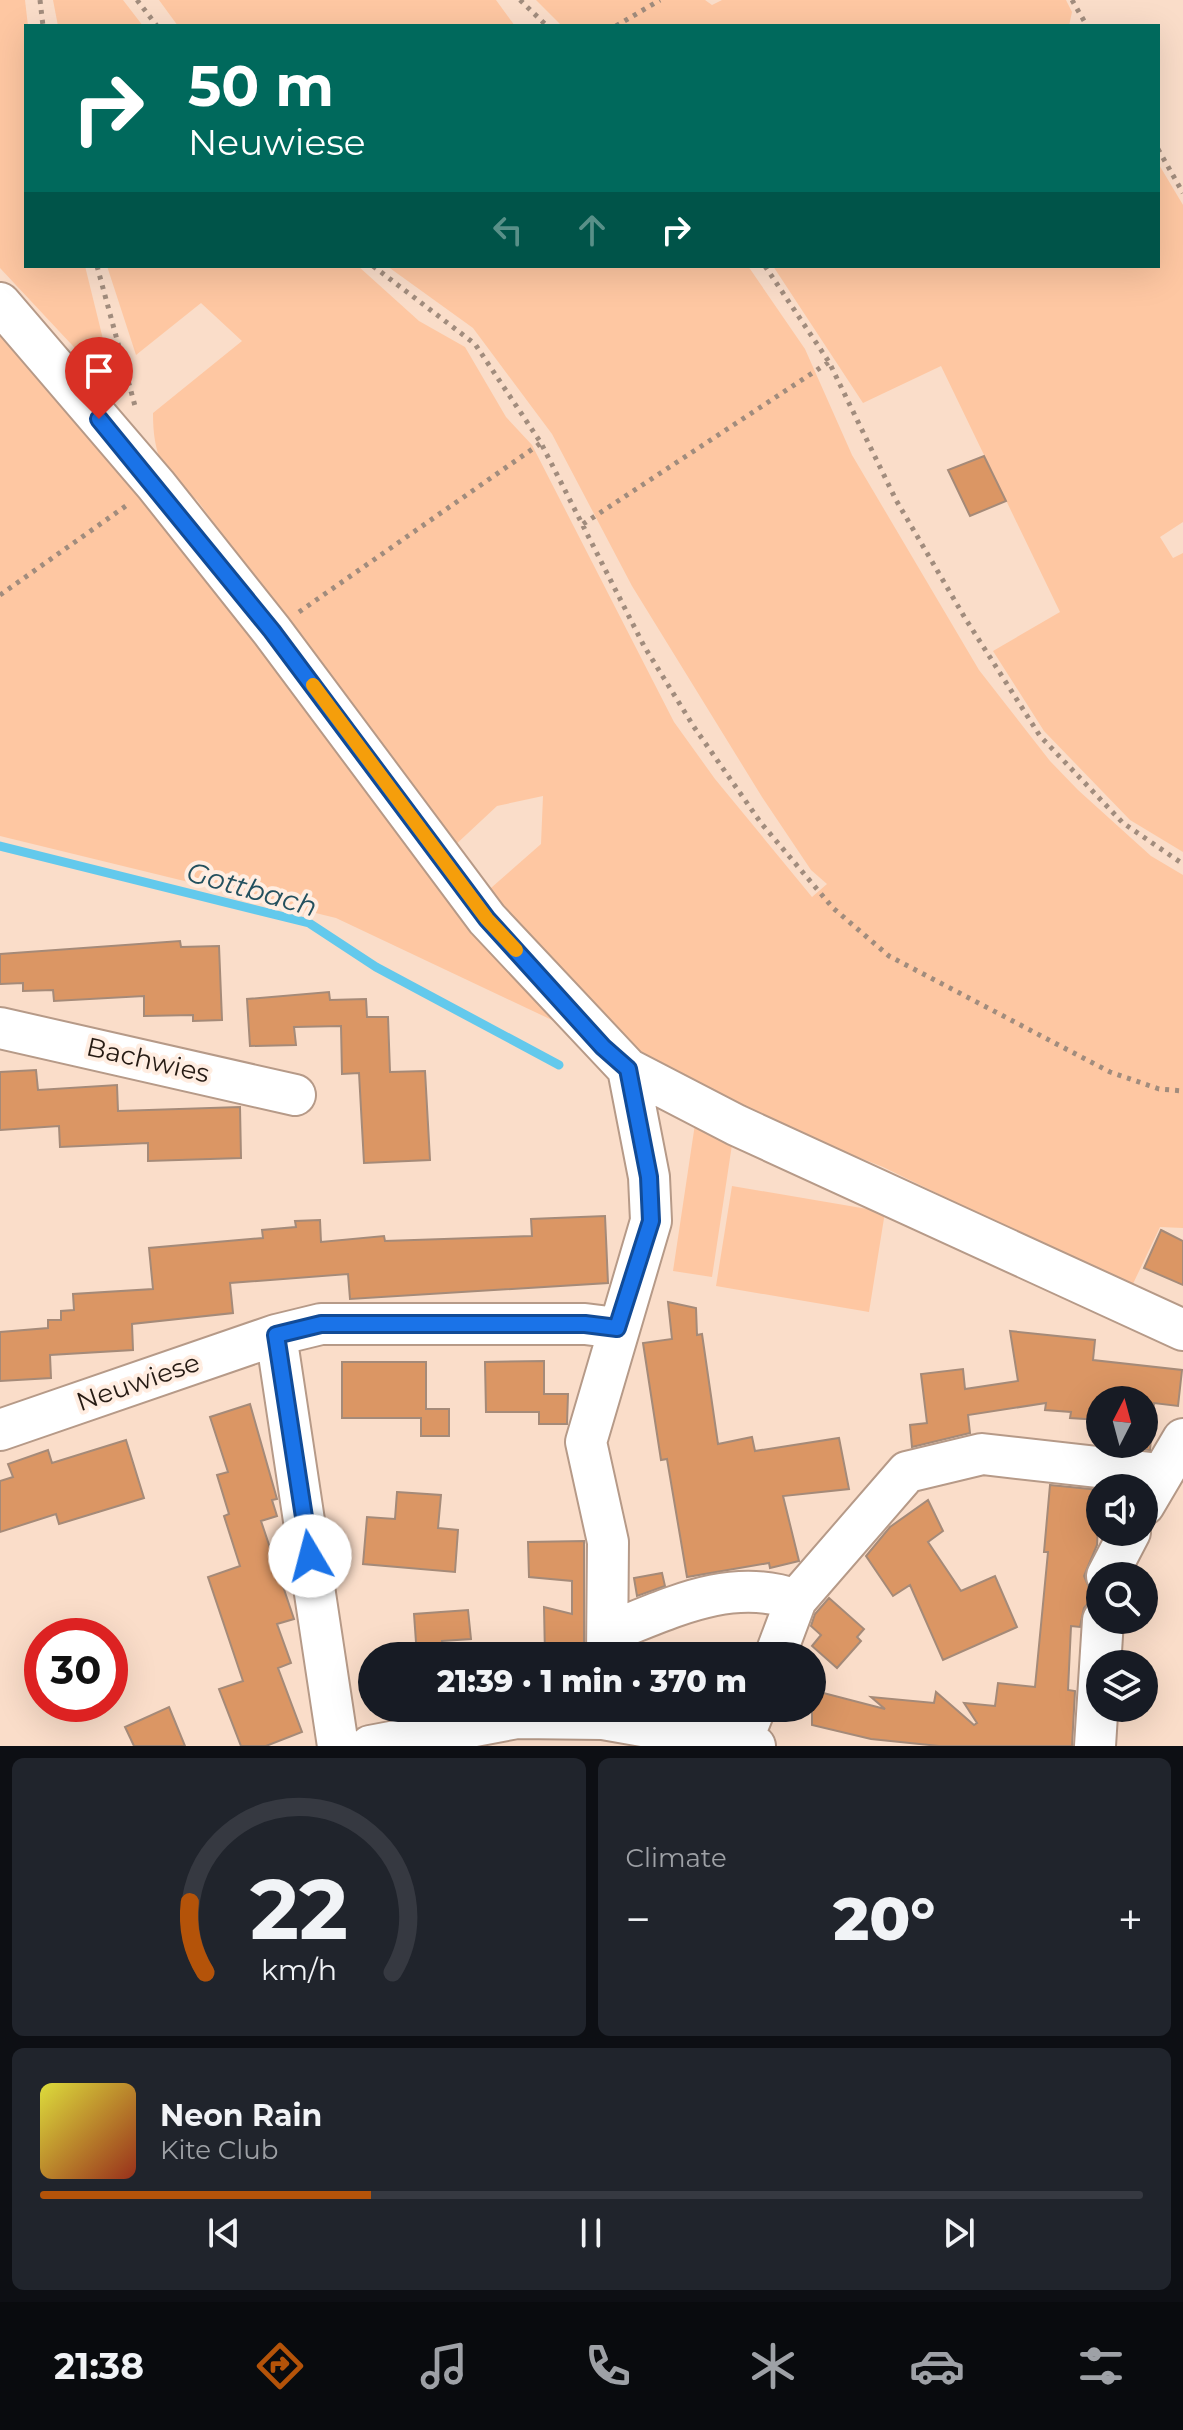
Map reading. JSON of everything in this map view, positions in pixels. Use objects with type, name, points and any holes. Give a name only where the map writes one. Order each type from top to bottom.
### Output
[{"type":"street","points":[[0,303],[156,485],[272,631],[487,919],[603,1047],[628,1069],[736,1125],[1183,1330]]},
{"type":"street","name":"Bachwies","points":[[0,1028],[295,1095]]},
{"type":"street","points":[[608,1642],[608,1542],[586,1442],[601,1326],[651,1221],[649,1177],[628,1069]]},
{"type":"street","name":"Neuwiese","points":[[0,1430],[276,1335],[321,1324],[601,1326]]},
{"type":"street","points":[[276,1335],[338,1746]]},
{"type":"street","points":[[1158,1479],[1183,1439]]},
{"type":"street","points":[[780,1642],[796,1600],[907,1472],[982,1454],[1086,1475]]},
{"type":"street","points":[[612,1642],[702,1596],[770,1591],[796,1600]]},
{"type":"street","points":[[1095,1746],[1102,1634]]},
{"type":"street","points":[[370,1746],[496,1722]]},
{"type":"street","points":[[669,1722],[751,1732]]},
{"type":"path","points":[[40,0],[43,24]]},
{"type":"path","points":[[137,0],[155,24]]},
{"type":"path","points":[[520,0],[545,24]]},
{"type":"path","points":[[619,24],[660,0]]},
{"type":"path","points":[[1072,0],[1086,24]]},
{"type":"path","points":[[1160,153],[1183,193]]},
{"type":"path","points":[[98,268],[136,412]]},
{"type":"path","points":[[376,268],[475,344],[541,443],[644,646],[694,727],[761,823],[833,908],[889,956],[1110,1072],[1159,1089],[1183,1091]]},
{"type":"path","points":[[766,268],[829,362],[896,500],[965,618],[1040,736],[1123,823],[1183,864]]},
{"type":"path","points":[[583,524],[829,362]]},
{"type":"path","points":[[272,631],[541,443]]},
{"type":"path","points":[[0,595],[156,485]]},
{"type":"shaded area","points":[[0,0],[25,0],[28,24],[24,24],[24,268],[85,268],[116,392],[0,268]]},
{"type":"shaded area","points":[[53,0],[123,0],[141,24],[58,24]]},
{"type":"shaded area","points":[[159,0],[496,0],[514,24],[177,24]]},
{"type":"shaded area","points":[[536,0],[705,0],[712,5],[722,0],[1066,0],[1072,12],[1069,24],[560,24]]},
{"type":"shaded area","points":[[1160,166],[1183,205],[1183,522],[1160,537],[1173,558],[1183,553],[1183,852],[1130,820],[1044,731],[993,651],[1060,612],[941,366],[863,403],[774,268],[1160,268]]},
{"type":"shaded area","points":[[108,268],[360,268],[419,321],[465,347],[506,417],[532,445],[674,722],[715,779],[812,897],[827,884],[811,870],[762,797],[632,586],[552,434],[473,328],[390,268],[749,268],[805,349],[852,455],[979,670],[1050,761],[1078,790],[1151,856],[1183,875],[1183,1228],[1160,1227],[1131,1288],[883,1167],[720,1103],[606,1029],[483,895],[541,844],[543,796],[497,806],[452,848],[197,500],[175,482],[162,463],[155,441],[153,413],[242,341],[201,303],[136,355]]},
{"type":"shaded area","points":[[0,314],[571,1029],[336,918],[0,836]]},
{"type":"shaded area","points":[[695,1124],[733,1138],[712,1277],[673,1271]]},
{"type":"shaded area","points":[[732,1186],[885,1212],[869,1312],[716,1286]]},
{"type":"building","points":[[984,456],[1006,501],[970,516],[948,470]]},
{"type":"building","points":[[180,941],[181,947],[219,946],[222,1020],[193,1021],[193,1015],[144,1016],[144,996],[54,1001],[53,990],[23,991],[23,983],[0,984],[0,954]]},
{"type":"building","points":[[329,992],[330,1000],[366,999],[367,1017],[388,1017],[390,1072],[425,1071],[430,1160],[364,1163],[359,1073],[342,1074],[341,1026],[294,1027],[296,1045],[250,1046],[247,999]]},
{"type":"building","points":[[36,1070],[38,1090],[117,1085],[118,1111],[240,1107],[241,1158],[148,1161],[148,1143],[60,1147],[59,1126],[0,1130],[0,1072]]},
{"type":"building","points":[[605,1216],[608,1283],[350,1299],[348,1274],[230,1283],[233,1313],[132,1324],[133,1350],[50,1355],[51,1378],[0,1381],[0,1332],[48,1328],[48,1320],[61,1320],[61,1311],[74,1310],[73,1294],[153,1289],[149,1248],[263,1238],[262,1230],[296,1227],[295,1221],[320,1220],[321,1242],[384,1236],[385,1241],[532,1236],[531,1219]]},
{"type":"building","points":[[1161,1230],[1183,1241],[1183,1285],[1144,1268]]},
{"type":"building","points":[[668,1302],[696,1308],[697,1335],[702,1334],[718,1444],[752,1437],[755,1451],[839,1438],[849,1489],[783,1496],[799,1561],[770,1568],[769,1563],[687,1577],[667,1459],[661,1460],[643,1343],[672,1339]]},
{"type":"building","points":[[1010,1331],[1095,1340],[1093,1360],[1182,1370],[1178,1406],[1158,1404],[1158,1386],[1086,1386],[1086,1419],[1070,1418],[1071,1412],[1045,1410],[1046,1403],[968,1415],[970,1433],[912,1447],[910,1425],[927,1423],[921,1374],[963,1369],[965,1389],[1018,1381]]},
{"type":"building","points":[[544,1361],[544,1394],[568,1394],[567,1424],[539,1424],[539,1412],[486,1412],[485,1362]]},
{"type":"building","points":[[342,1362],[426,1362],[426,1409],[449,1409],[449,1436],[421,1436],[421,1418],[342,1418]]},
{"type":"building","points":[[250,1404],[277,1499],[272,1500],[277,1516],[261,1521],[294,1619],[277,1624],[291,1663],[278,1668],[302,1732],[266,1746],[241,1746],[219,1689],[243,1681],[208,1577],[240,1566],[224,1516],[229,1514],[217,1475],[228,1472],[210,1417]]},
{"type":"building","points":[[126,1440],[144,1498],[59,1524],[56,1514],[0,1532],[0,1481],[13,1477],[8,1464],[48,1450],[52,1463]]},
{"type":"building","points":[[1050,1485],[1086,1489],[1086,1546],[1097,1546],[1090,1562],[1086,1562],[1086,1606],[1080,1627],[1071,1626],[1068,1690],[1075,1691],[1072,1746],[939,1746],[871,1739],[812,1725],[812,1722],[826,1722],[826,1694],[885,1709],[871,1697],[934,1703],[936,1692],[974,1725],[977,1723],[964,1703],[995,1706],[998,1683],[1035,1687],[1048,1552],[1044,1552]]},
{"type":"building","points":[[397,1492],[441,1495],[438,1528],[458,1530],[455,1572],[363,1564],[367,1517],[395,1519]]},
{"type":"building","points":[[928,1500],[943,1531],[928,1542],[961,1591],[995,1576],[1017,1627],[943,1660],[910,1585],[893,1596],[866,1556],[890,1527]]},
{"type":"building","points":[[584,1541],[584,1642],[545,1642],[544,1607],[572,1614],[572,1581],[529,1577],[528,1542]]},
{"type":"building","points":[[662,1573],[665,1586],[637,1596],[634,1578]]},
{"type":"building","points":[[829,1598],[864,1629],[857,1637],[861,1641],[837,1668],[826,1658],[826,1642],[815,1642],[821,1635],[811,1626],[815,1614]]},
{"type":"building","points":[[468,1610],[471,1639],[416,1642],[414,1614]]},
{"type":"building","points":[[169,1707],[185,1746],[134,1746],[125,1727]]},
{"type":"waterway","name":"Gottbach","points":[[0,846],[309,923],[376,967],[559,1065]]},
{"type":"slow traffic","points":[[313,685],[487,919],[516,950]]},
{"type":"route","points":[[99,419],[156,485],[272,631],[487,919],[603,1047],[628,1069],[649,1177],[651,1221],[617,1328],[585,1324],[321,1324],[276,1335],[310,1556]]}]
